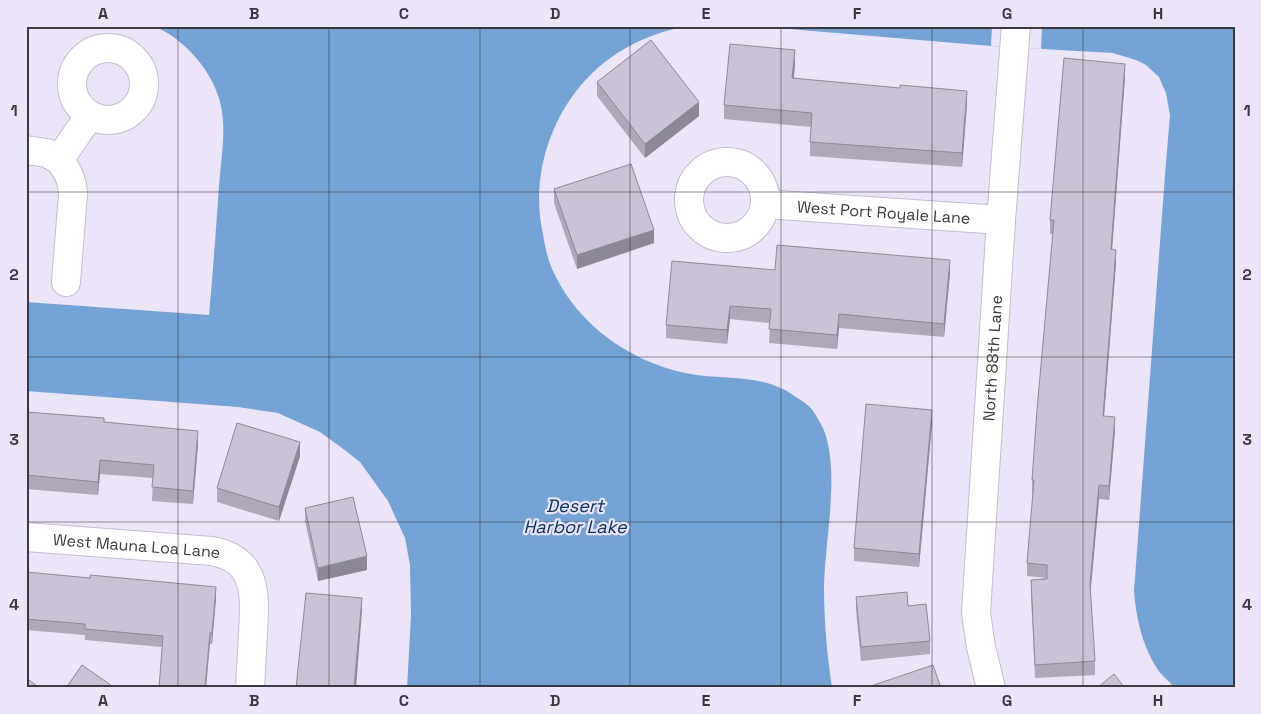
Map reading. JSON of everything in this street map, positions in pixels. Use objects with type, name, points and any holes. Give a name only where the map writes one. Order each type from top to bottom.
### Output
[{"type":"street","name":"North 88th Lane","points":[[991,688],[981,647],[976,613],[1001,220],[1015,37]]},
{"type":"street","points":[[59,160],[90,115]]},
{"type":"street","points":[[26,150],[47,154],[59,160],[67,170],[72,182],[66,282]]},
{"type":"street","name":"West Port Royale Lane","points":[[765,204],[1001,220]]},
{"type":"street","name":"West Mauna Loa Lane","points":[[26,537],[212,550],[234,558],[244,567],[250,577],[255,600],[250,688]]},
{"type":"water","name":"Desert Harbor Lake","points":[[154,26],[690,26],[656,34],[625,48],[597,68],[585,80],[564,109],[549,143],[540,179],[540,216],[546,249],[554,273],[564,292],[577,309],[591,324],[626,350],[645,360],[685,373],[770,384],[783,389],[801,400],[815,414],[826,436],[830,457],[831,493],[824,587],[826,638],[832,688],[407,688],[411,616],[410,565],[405,538],[388,501],[360,462],[320,432],[278,413],[238,407],[26,391],[26,302],[209,315],[223,144],[222,112],[216,90],[204,67],[186,47]]},
{"type":"water","points":[[752,26],[1235,26],[1235,688],[1175,688],[1158,670],[1151,658],[1140,630],[1135,601],[1134,591],[1170,115],[1166,93],[1159,77],[1146,65],[1113,53],[991,46]]},
{"type":"pier","points":[[992,26],[1042,26],[1041,49],[991,46]]},
{"type":"building","points":[[651,40],[699,102],[645,144],[597,82]]},
{"type":"building","points":[[730,44],[795,50],[792,78],[900,88],[900,85],[967,91],[962,153],[810,142],[812,113],[724,105]]},
{"type":"building","points":[[1064,58],[1125,64],[1111,249],[1116,250],[1103,416],[1115,417],[1109,486],[1099,485],[1090,584],[1095,661],[1035,665],[1031,580],[1047,579],[1047,565],[1027,563],[1034,480],[1032,480],[1037,410],[1054,220],[1050,220]]},
{"type":"building","points":[[631,164],[654,230],[577,255],[554,189]]},
{"type":"building","points":[[777,245],[950,260],[944,324],[839,314],[837,335],[769,329],[771,309],[730,306],[727,330],[666,325],[672,261],[775,270]]},
{"type":"building","points":[[866,404],[932,410],[919,554],[854,548]]},
{"type":"building","points":[[26,412],[104,418],[104,422],[198,431],[193,491],[152,487],[154,465],[100,460],[98,482],[26,475]]},
{"type":"building","points":[[237,423],[300,442],[279,507],[217,488]]},
{"type":"building","points":[[353,497],[367,556],[318,568],[305,508]]},
{"type":"building","points":[[26,572],[90,578],[90,575],[216,587],[205,688],[159,688],[163,636],[85,629],[85,624],[26,619]]},
{"type":"building","points":[[907,592],[908,606],[926,604],[930,641],[861,647],[856,597]]},
{"type":"building","points":[[306,593],[362,598],[354,687],[361,688],[296,688]]},
{"type":"building","points":[[82,665],[115,688],[66,688]]},
{"type":"building","points":[[933,665],[941,688],[871,688],[871,686]]},
{"type":"building","points":[[1114,674],[1125,688],[1097,688]]},
{"type":"building","points":[[26,678],[40,688],[26,688]]}]
